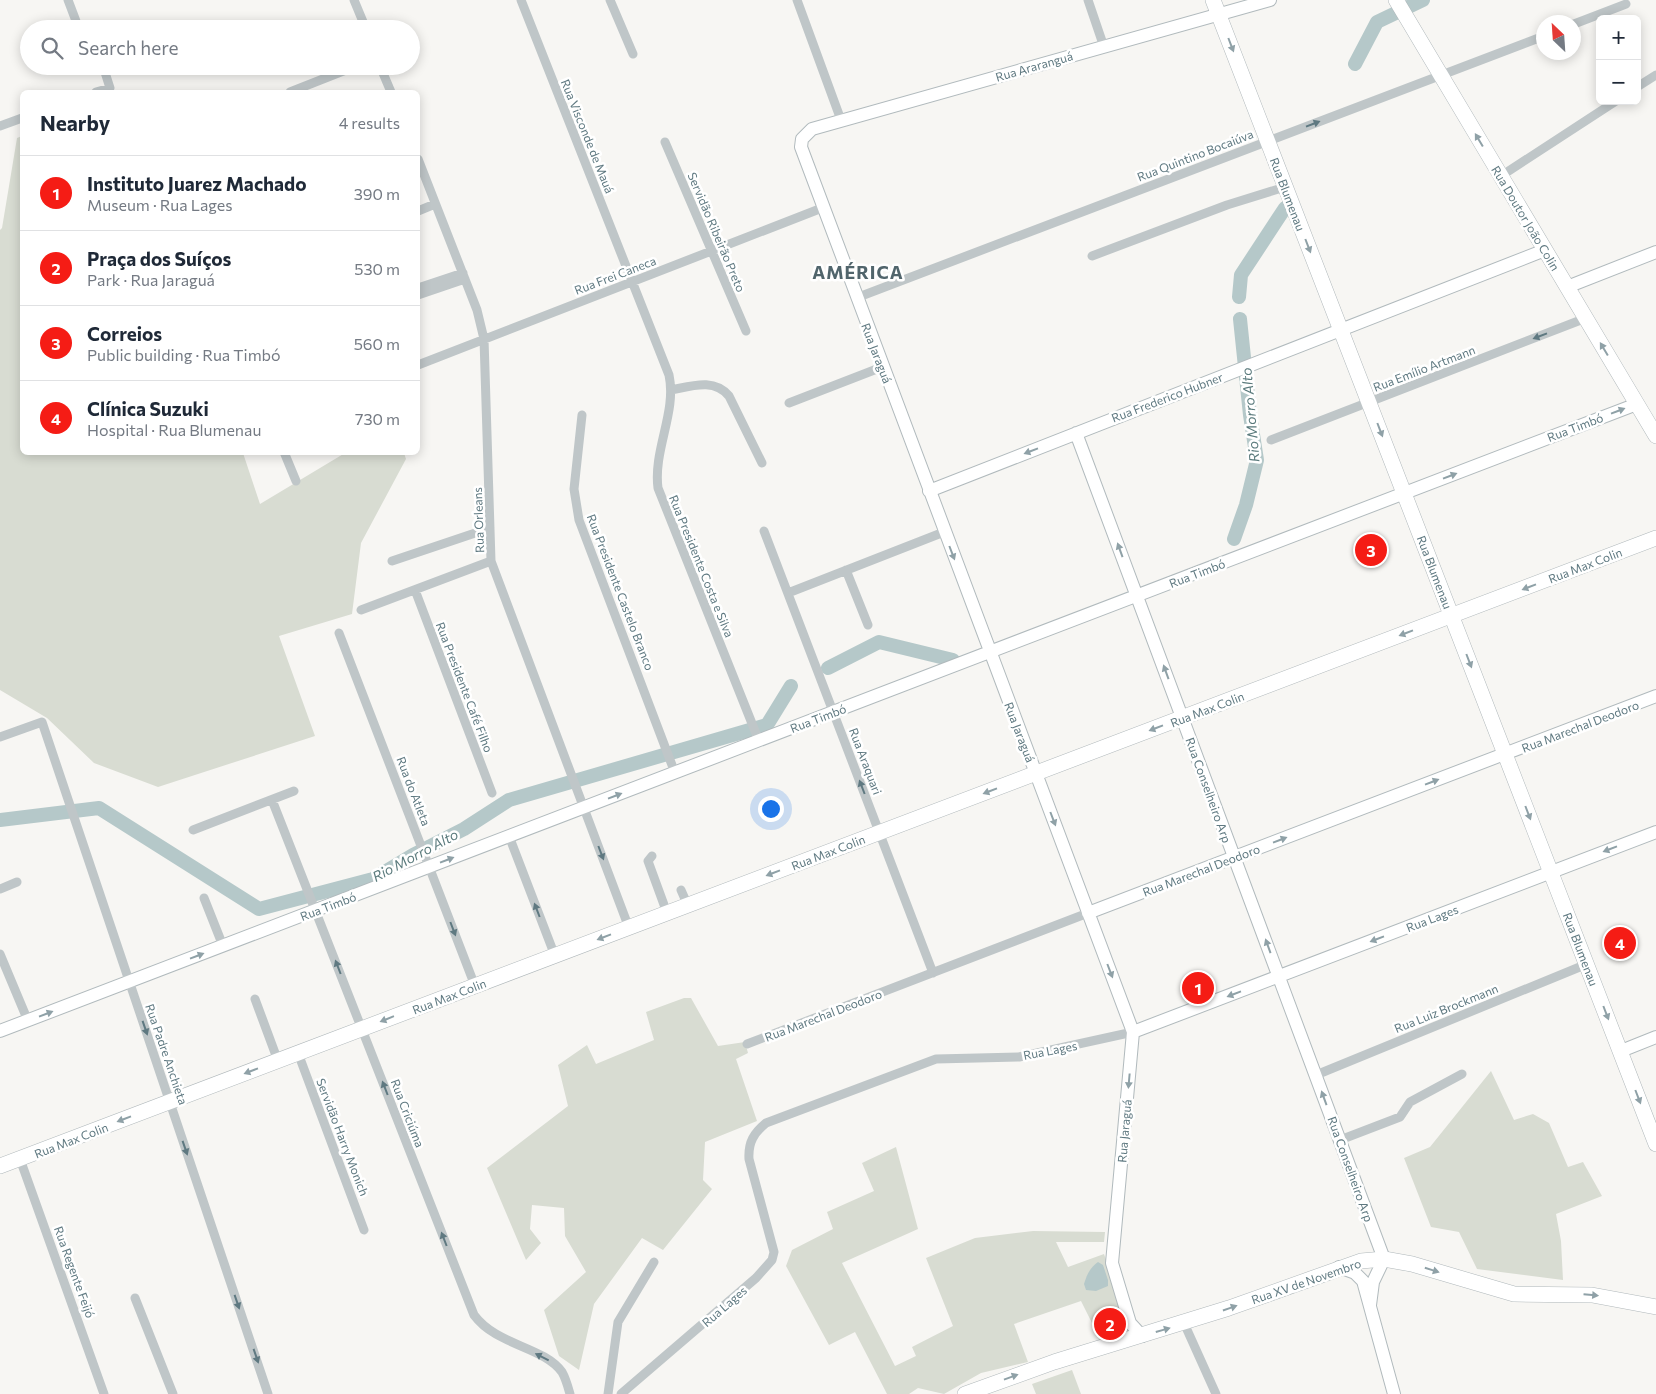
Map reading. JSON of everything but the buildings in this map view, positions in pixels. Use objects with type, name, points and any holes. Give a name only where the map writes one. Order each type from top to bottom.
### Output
[{"type":"main road","name":"Rua Blumenau","points":[[1213,0],[1656,1144]]},
{"type":"main road","name":"Rua Araranguá","points":[[802,139],[812,129],[841,120],[1270,0]]},
{"type":"main road","name":"Rua Doutor João Colin","points":[[1399,6],[1656,436]]},
{"type":"main road","name":"Rua Jaraguá","points":[[802,139],[802,154],[822,208],[1133,1032],[1112,1263],[1113,1272],[1130,1323],[1142,1336]]},
{"type":"main road","name":"Rua Frederico Hubner","points":[[929,491],[1545,250]]},
{"type":"main road","points":[[1567,286],[1656,252]]},
{"type":"main road","name":"Rua Timbó","points":[[0,1031],[223,946],[314,906],[584,808],[673,768],[833,712],[1637,404]]},
{"type":"main road","name":"Rua Conselheiro Arp","points":[[1076,433],[1384,1259]]},
{"type":"main road","name":"Rua Max Colin","points":[[0,1166],[1656,538]]},
{"type":"main road","name":"Rua Marechal Deodoro","points":[[1088,914],[1656,696]]},
{"type":"main road","name":"Rua Lages","points":[[1133,1032],[1656,832]]},
{"type":"main road","points":[[1621,1051],[1656,1037]]},
{"type":"main road","points":[[1370,1305],[1372,1282],[1384,1259]]},
{"type":"main road","name":"Rua XV de Novembro","points":[[965,1394],[1054,1362],[1184,1323],[1339,1267],[1361,1261],[1384,1259],[1412,1264],[1514,1294],[1592,1295],[1656,1307]]},
{"type":"main road","points":[[1339,1267],[1359,1276],[1370,1305],[1394,1394]]},
{"type":"street","points":[[68,0],[76,20]]},
{"type":"street","points":[[354,0],[362,20]]},
{"type":"street","name":"Rua Visconde de Mauá","points":[[521,0],[633,282]]},
{"type":"street","points":[[610,0],[632,54]]},
{"type":"street","points":[[796,0],[841,120]]},
{"type":"street","points":[[1088,0],[1104,47]]},
{"type":"street","points":[[1581,21],[1626,4]]},
{"type":"street","name":"Rua Quintino Bocaiúva","points":[[856,298],[1536,39]]},
{"type":"street","points":[[103,90],[110,88],[106,75]]},
{"type":"street","points":[[295,90],[333,75]]},
{"type":"street","points":[[384,75],[390,90]]},
{"type":"street","points":[[1641,84],[1656,75]]},
{"type":"street","points":[[1501,176],[1610,105]]},
{"type":"street","points":[[0,126],[20,119]]},
{"type":"street","name":"Servidão Ribeirão Preto","points":[[665,142],[746,331]]},
{"type":"street","name":"Rua Orleans","points":[[420,164],[477,310],[484,339],[491,561],[629,928]]},
{"type":"street","points":[[1092,256],[1227,205],[1286,187]]},
{"type":"street","points":[[420,209],[435,204]]},
{"type":"street","name":"Rua Frei Caneca","points":[[420,364],[822,208]]},
{"type":"street","points":[[420,287],[464,276]]},
{"type":"street","points":[[420,294],[464,276]]},
{"type":"street","name":"Rua Presidente Costa e Silva","points":[[633,282],[667,369],[671,390],[657,471],[658,488],[758,738]]},
{"type":"street","name":"Rua Emílio Artmann","points":[[1271,440],[1586,318]]},
{"type":"street","points":[[789,403],[882,367]]},
{"type":"street","points":[[671,390],[705,384],[715,384],[723,389],[729,396],[762,463]]},
{"type":"street","name":"Rua Presidente Castelo Branco","points":[[582,415],[574,488],[579,520],[673,768]]},
{"type":"street","points":[[285,455],[296,481]]},
{"type":"street","points":[[392,561],[490,528]]},
{"type":"street","name":"Rua Araquari","points":[[764,531],[933,973]]},
{"type":"street","points":[[788,593],[944,532]]},
{"type":"street","points":[[361,610],[491,561]]},
{"type":"street","points":[[846,570],[868,625]]},
{"type":"street","name":"Rua Presidente Café Filho","points":[[414,590],[492,793]]},
{"type":"street","name":"Rua do Atleta","points":[[339,633],[475,986]]},
{"type":"street","name":"Rua Padre Anchieta","points":[[0,737],[42,722],[268,1394]]},
{"type":"street","points":[[193,830],[294,791]]},
{"type":"street","name":"Rua Criciúma","points":[[272,800],[474,1315],[493,1334],[553,1363],[565,1378],[570,1394]]},
{"type":"street","points":[[509,836],[554,956]]},
{"type":"street","points":[[652,856],[648,861],[667,913]]},
{"type":"street","points":[[0,889],[17,882]]},
{"type":"street","points":[[681,890],[688,906]]},
{"type":"street","points":[[204,898],[223,946]]},
{"type":"street","name":"Rua Marechal Deodoro","points":[[747,1044],[1088,914]]},
{"type":"street","points":[[0,954],[28,1021]]},
{"type":"street","name":"Rua Luiz Brockmann","points":[[1316,1075],[1587,964]]},
{"type":"street","points":[[255,999],[278,1061]]},
{"type":"street","name":"Rua Lages","points":[[621,1394],[756,1278],[772,1260],[773,1244],[749,1159],[748,1149],[752,1139],[766,1123],[936,1059],[1019,1057],[1133,1032]]},
{"type":"street","name":"Servidão Harry Monich","points":[[298,1053],[364,1230]]},
{"type":"street","points":[[1340,1140],[1400,1117],[1410,1102],[1462,1074]]},
{"type":"street","name":"Rua Regente Feijó","points":[[20,1159],[104,1394]]},
{"type":"street","points":[[608,1394],[618,1322],[654,1262]]},
{"type":"street","points":[[135,1298],[173,1394]]},
{"type":"street","points":[[1184,1323],[1216,1394]]},
{"type":"shaded area","points":[[20,137],[20,455],[244,455],[260,504],[342,455],[405,455],[406,459],[361,543],[352,614],[279,636],[315,736],[158,787],[94,763],[47,718],[0,690],[0,230],[2,228],[17,138]]},
{"type":"shaded area","points":[[684,998],[691,998],[718,1046],[745,1042],[748,1053],[736,1059],[757,1121],[705,1142],[703,1180],[712,1189],[663,1250],[642,1238],[594,1304],[579,1370],[559,1356],[544,1310],[586,1272],[565,1236],[564,1208],[532,1205],[530,1229],[541,1243],[526,1260],[487,1168],[568,1106],[558,1065],[587,1045],[596,1064],[654,1040],[646,1012]]},
{"type":"shaded area","points":[[1491,1071],[1514,1120],[1533,1114],[1549,1123],[1568,1167],[1583,1162],[1602,1196],[1556,1214],[1561,1241],[1563,1280],[1477,1269],[1459,1232],[1431,1227],[1404,1158],[1430,1147]]},
{"type":"shaded area","points":[[896,1147],[918,1229],[842,1263],[895,1366],[916,1356],[912,1347],[953,1326],[926,1258],[975,1238],[1033,1231],[1105,1232],[1104,1242],[1056,1242],[1068,1267],[1104,1254],[1129,1327],[1126,1332],[1101,1341],[1081,1301],[1014,1324],[1028,1362],[981,1373],[944,1394],[918,1388],[909,1394],[887,1394],[855,1332],[829,1345],[786,1266],[792,1250],[833,1229],[827,1212],[874,1191],[862,1163]]},
{"type":"shaded area","points":[[1098,1262],[1103,1265],[1108,1286],[1096,1291],[1086,1290],[1084,1284],[1086,1277]]},
{"type":"shaded area","points":[[1072,1370],[1081,1394],[1036,1394],[1032,1384]]},
{"type":"waterway","name":"Rio Morro Alto","points":[[1355,64],[1377,22],[1423,0]]},
{"type":"waterway","name":"Rio Morro Alto","points":[[1239,297],[1241,275],[1285,208]]},
{"type":"waterway","name":"Rio Morro Alto","points":[[1234,539],[1246,505],[1257,460],[1250,415],[1240,319]]},
{"type":"waterway","name":"Rio Morro Alto","points":[[828,668],[879,642],[953,660]]},
{"type":"waterway","name":"Rio Morro Alto","points":[[0,820],[99,808],[259,909],[373,879],[413,855],[464,829],[509,800],[767,725],[791,686]]},
{"type":"place","name":"Correios","points":[[1371,550]]},
{"type":"place","name":"Clínica Suzuki","points":[[1620,943]]},
{"type":"place","name":"Instituto Juarez Machado","points":[[1198,988]]},
{"type":"place","name":"Praça dos Suíços","points":[[1110,1324]]},
{"type":"district","name":"AMÉRICA","points":[[858,272]]}]
